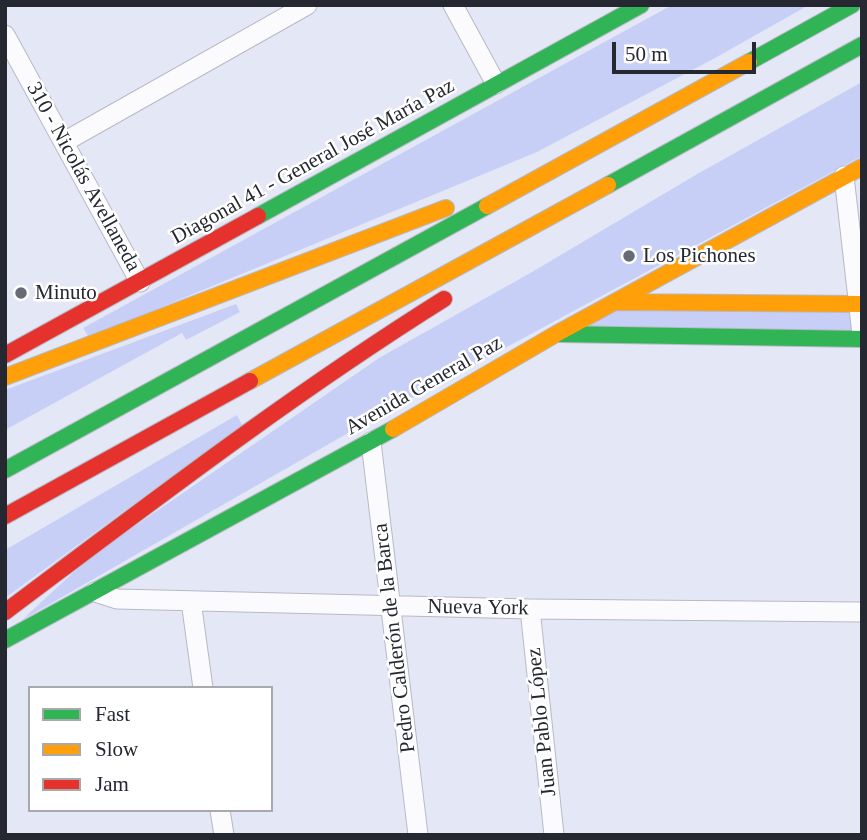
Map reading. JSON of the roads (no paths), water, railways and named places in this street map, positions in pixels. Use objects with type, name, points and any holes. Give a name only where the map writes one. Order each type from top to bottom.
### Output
[{"type":"main road","name":"Diagonal 41 - General José María Paz","points":[[5,355],[641,5]]},
{"type":"main road","points":[[5,470],[852,5]]},
{"type":"main road","points":[[5,516],[862,45]]},
{"type":"main road","points":[[5,377],[561,165]]},
{"type":"main road","name":"Avenida General Paz","points":[[5,640],[371,442],[556,334],[862,167]]},
{"type":"main road","points":[[5,612],[246,431],[358,353],[428,310],[582,199]]},
{"type":"main road","points":[[614,302],[860,304]]},
{"type":"main road","points":[[556,334],[862,336]]},
{"type":"street","points":[[64,142],[307,5]]},
{"type":"street","points":[[453,5],[496,84]]},
{"type":"street","name":"310 - Nicolás Avellaneda","points":[[5,35],[141,282]]},
{"type":"street","points":[[844,176],[862,336]]},
{"type":"street","name":"Pedro Calderón de la Barca","points":[[371,442],[418,835]]},
{"type":"street","name":"Nueva York","points":[[95,592],[117,599],[191,601],[530,609],[862,612]]},
{"type":"street","points":[[191,601],[203,686]]},
{"type":"street","name":"Juan Pablo López","points":[[530,609],[554,835]]},
{"type":"street","points":[[220,812],[224,835]]},
{"type":"place","name":"Los Pichones","points":[[629,256]]},
{"type":"place","name":"Minuto","points":[[21,293]]}]
